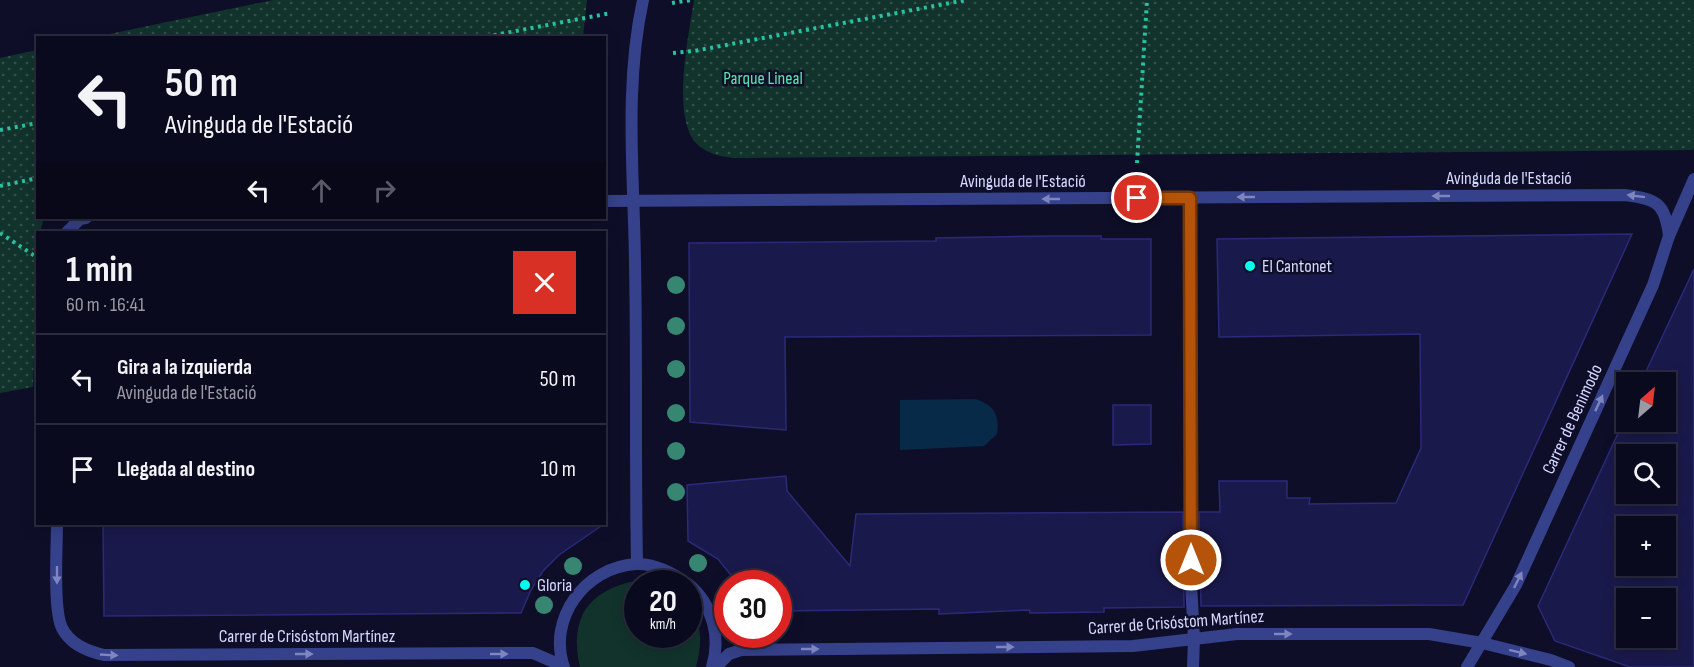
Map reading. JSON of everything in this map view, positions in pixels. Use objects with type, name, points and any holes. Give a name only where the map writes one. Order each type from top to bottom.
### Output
[{"type":"street","points":[[637,564],[631,96],[635,43],[642,4]]},
{"type":"street","name":"Carrer de Benimodo","points":[[1467,667],[1516,585],[1653,285],[1669,236],[1694,178]]},
{"type":"street","name":"Avinguda de l'Estació","points":[[606,201],[1624,195],[1647,198],[1659,204],[1667,218],[1669,236]]},
{"type":"street","points":[[1190,198],[1193,667]]},
{"type":"street","points":[[68,231],[82,219]]},
{"type":"street","name":"Carrer de Crisóstom Martínez","points":[[57,525],[57,605],[61,627],[71,641],[86,651],[104,655],[533,653],[561,667]]},
{"type":"street","points":[[561,667],[559,637],[564,615],[575,596],[591,580],[610,570],[637,564],[666,570]]},
{"type":"street","points":[[702,601],[712,618],[716,635],[714,667]]},
{"type":"street","name":"Carrer de Crisóstom Martínez","points":[[714,667],[729,654],[741,650],[1133,646],[1237,634],[1430,634],[1482,643],[1551,660],[1569,667]]},
{"type":"path","points":[[673,53],[966,0]]},
{"type":"path","points":[[1137,163],[1147,0]]},
{"type":"path","points":[[490,36],[600,15]]},
{"type":"path","points":[[0,130],[36,123]]},
{"type":"path","points":[[0,186],[36,178]]},
{"type":"path","points":[[0,233],[36,257]]},
{"type":"green space","points":[[273,0],[587,0],[583,36],[100,36]]},
{"type":"green space","name":"Parque Lineal","points":[[694,0],[1694,0],[1694,147],[1693,150],[733,158],[710,153],[698,145],[690,133],[685,116],[684,76]]},
{"type":"green space","points":[[36,50],[36,219],[44,219],[40,231],[36,231],[33,387],[0,393],[0,58]]},
{"type":"green space","points":[[624,584],[624,648],[699,648],[696,667],[580,667],[577,635],[585,610],[605,592]]},
{"type":"water","points":[[975,399],[991,407],[997,421],[997,434],[984,446],[900,450],[900,400]]},
{"type":"building","points":[[1632,234],[1463,605],[1201,606],[1199,512],[1220,512],[1219,481],[1287,481],[1287,498],[1310,498],[1309,504],[1396,503],[1421,448],[1420,334],[1219,337],[1217,239]]},
{"type":"building","points":[[1052,236],[1151,239],[1151,335],[785,337],[786,430],[690,422],[689,243],[936,241],[936,238]]},
{"type":"building","points":[[1694,269],[1694,667],[1630,667],[1555,641],[1538,606],[1619,432],[1676,432],[1676,372],[1646,372]]},
{"type":"building","points":[[1113,405],[1151,405],[1151,444],[1113,445]]},
{"type":"building","points":[[786,476],[787,491],[850,566],[856,514],[1183,512],[1184,607],[1104,608],[1104,612],[1030,613],[1029,610],[939,614],[939,609],[792,611],[792,570],[727,570],[718,559],[688,541],[687,485]]},
{"type":"building","points":[[103,525],[603,525],[559,555],[543,571],[531,590],[521,613],[104,616]]},
{"type":"place","name":"El Cantonet","points":[[1250,266]]},
{"type":"place","name":"Gloria","points":[[525,585]]},
{"type":"route","points":[[1137,198],[1190,198],[1191,560]]}]
